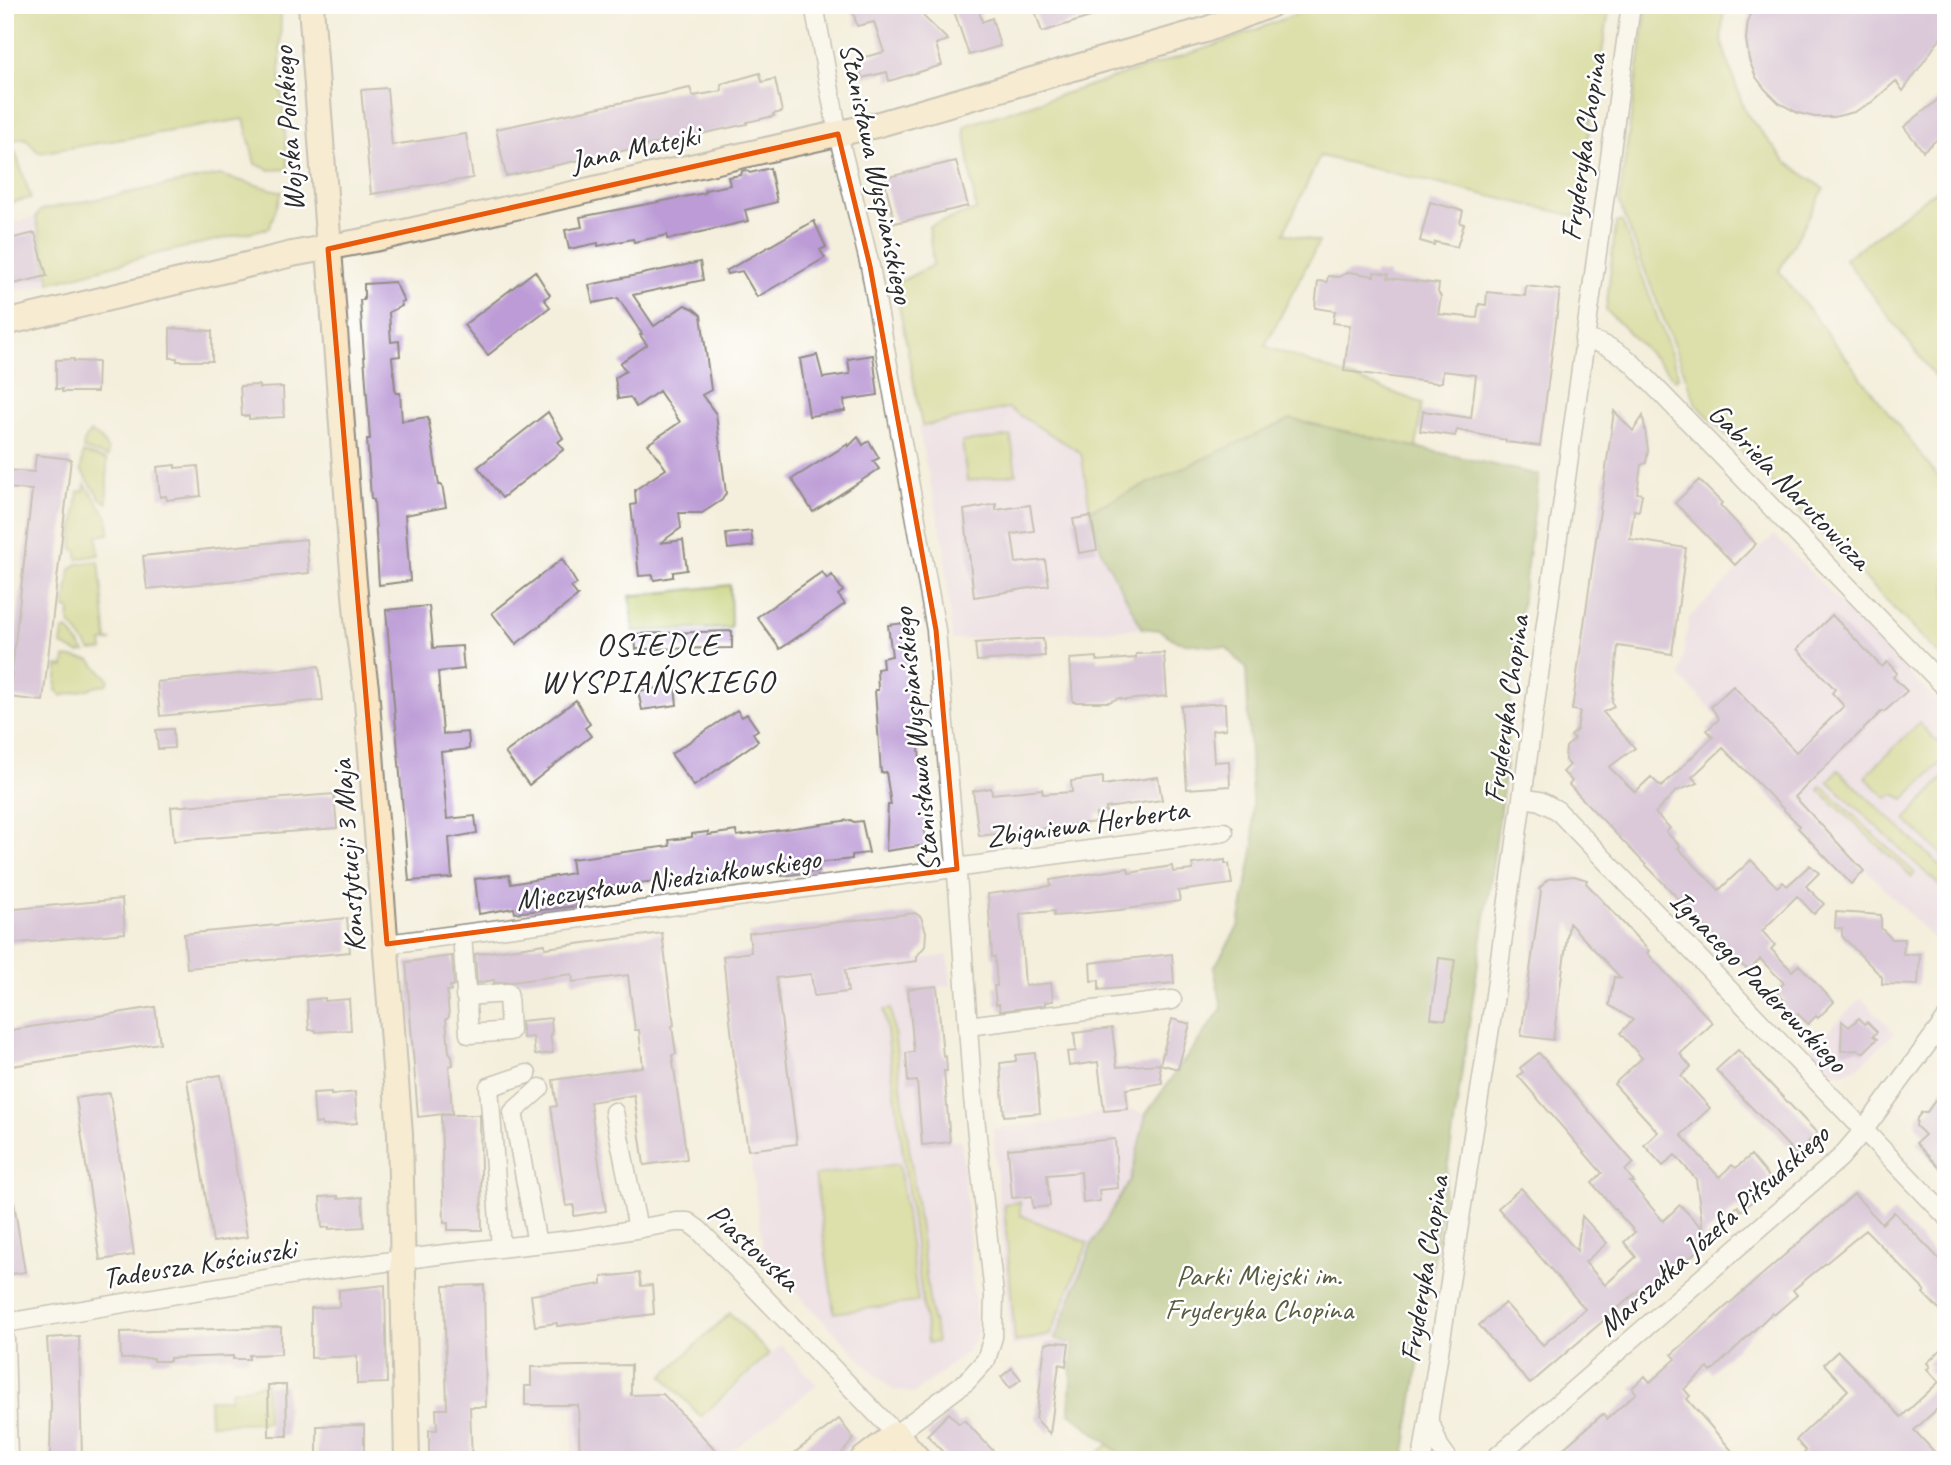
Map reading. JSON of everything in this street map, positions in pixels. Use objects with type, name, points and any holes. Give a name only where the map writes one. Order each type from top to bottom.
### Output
[{"type":"street","name":"Wojska Polskiego","points":[[311,5],[328,249]]},
{"type":"street","name":"Stanisława Wyspiańskiego","points":[[814,5],[838,134],[870,266],[936,630],[973,1098],[994,1295],[993,1337],[986,1360],[967,1381],[896,1434]]},
{"type":"street","name":"Jana Matejki","points":[[5,323],[292,254],[328,249],[838,134],[1205,30],[1270,5]]},
{"type":"street","name":"Fryderyka Chopina","points":[[1422,1460],[1494,1002],[1631,5]]},
{"type":"street","name":"Konstytucji 3 Maja","points":[[328,249],[351,547],[366,688],[387,944],[400,1134],[407,1460]]},
{"type":"street","name":"Gabriela Narutowicza","points":[[1584,339],[1619,352],[1632,363],[1946,688]]},
{"type":"street","name":"Ignacego Paderewskiego","points":[[1523,798],[1540,801],[1557,810],[1946,1216]]},
{"type":"street","name":"Zbigniewa Herberta","points":[[957,869],[1224,832]]},
{"type":"street","name":"Mieczysława Niedziałkowskiego","points":[[387,944],[957,869]]},
{"type":"street","points":[[462,934],[465,996]]},
{"type":"street","points":[[968,1026],[1172,1000]]},
{"type":"street","name":"Marszałka Józefa Piłsudskiego","points":[[1493,1460],[1839,1158],[1863,1131],[1946,1019]]},
{"type":"street","points":[[501,1248],[489,1087],[527,1074]]},
{"type":"street","points":[[537,1244],[513,1112],[540,1088]]},
{"type":"street","points":[[614,1112],[638,1229]]},
{"type":"street","name":"Piastowska","points":[[403,1259],[537,1244],[688,1222],[699,1230],[919,1460]]},
{"type":"street","name":"Tadeusza Kościuszki","points":[[5,1324],[296,1274],[403,1259]]},
{"type":"street","points":[[5,1339],[8,1460]]},
{"type":"street","points":[[1429,1418],[1439,1446],[1449,1460]]},
{"type":"street","points":[[862,1460],[896,1434]]},
{"type":"highlighted area","points":[[838,134],[870,266],[936,630],[957,869],[387,944],[328,249]]},
{"type":"shaded area","points":[[36,217],[50,283],[5,294],[5,224]]},
{"type":"shaded area","points":[[1008,408],[1081,453],[1090,510],[1102,553],[1142,628],[952,640],[944,544],[918,427]]},
{"type":"shaded area","points":[[1774,535],[1946,711],[1946,952],[1680,677],[1689,618]]},
{"type":"shaded area","points":[[912,913],[921,917],[925,942],[923,949],[916,953],[917,960],[948,955],[951,985],[937,987],[943,1056],[946,1056],[947,1071],[944,1072],[950,1141],[961,1140],[977,1332],[968,1351],[914,1393],[893,1390],[765,1260],[723,964],[723,956],[751,951],[749,933]]},
{"type":"shaded area","points":[[1861,998],[1895,1033],[1859,1066],[1843,1073],[1830,1071],[1810,1050]]},
{"type":"shaded area","points":[[1128,1109],[1146,1114],[1131,1178],[1092,1244],[1055,1339],[1011,1347],[993,1129],[1062,1122],[1104,1111]]},
{"type":"shaded area","points":[[781,1345],[817,1385],[725,1456],[728,1460],[572,1460],[574,1393],[664,1391],[696,1426]]},
{"type":"green space","points":[[5,5],[281,5],[280,72],[288,169],[270,170],[255,164],[244,119],[39,153],[25,138],[5,141]]},
{"type":"green space","points":[[1320,5],[1610,5],[1575,216],[1320,156],[1284,233],[1319,242],[1265,346],[1422,403],[1416,449],[1291,419],[1090,510],[1081,453],[1008,408],[922,426],[895,284],[933,265],[929,226],[976,210],[964,126],[1213,46]]},
{"type":"green space","points":[[1647,5],[1724,5],[1721,41],[1745,112],[1785,161],[1824,189],[1779,271],[1942,482],[1946,482],[1946,662],[1696,404],[1619,202]]},
{"type":"green space","points":[[15,151],[31,198],[5,204],[5,153]]},
{"type":"green space","points":[[219,175],[282,192],[269,228],[156,254],[50,283],[36,217],[41,210]]},
{"type":"green space","points":[[1946,183],[1946,391],[1845,259]]},
{"type":"green space","points":[[1622,221],[1679,376],[1676,380],[1606,310],[1616,223]]},
{"type":"green space","name":"Parki Miejski im. Fryderyka Chopina","points":[[1291,419],[1539,475],[1513,670],[1505,775],[1404,1460],[1128,1460],[1069,1412],[1073,1343],[1055,1339],[1092,1244],[1131,1178],[1146,1114],[1222,1008],[1214,968],[1239,925],[1254,845],[1246,668],[1227,648],[1178,642],[1159,630],[1142,628],[1102,553],[1090,510]]},
{"type":"green space","points":[[90,432],[101,439],[108,450],[108,457],[83,449]]},
{"type":"green space","points":[[1011,436],[1016,474],[967,481],[962,442]]},
{"type":"green space","points":[[83,453],[107,460],[107,503],[100,498],[81,470]]},
{"type":"green space","points":[[85,484],[108,517],[109,534],[97,536],[99,555],[77,559],[77,550],[72,549],[78,491],[84,491]]},
{"type":"green space","points":[[99,561],[107,640],[112,641],[102,642],[103,650],[91,651],[69,622],[70,609],[65,608],[70,569],[77,564]]},
{"type":"green space","points":[[730,585],[731,628],[633,631],[630,596]]},
{"type":"green space","points":[[68,629],[85,652],[79,653],[61,645],[63,631]]},
{"type":"green space","points":[[65,657],[90,660],[109,679],[107,684],[62,696],[56,690],[58,666],[64,667]]},
{"type":"green space","points":[[1919,723],[1946,750],[1946,758],[1904,799],[1894,794],[1887,798],[1866,778]]},
{"type":"green space","points":[[1838,770],[1946,871],[1946,892],[1828,781]]},
{"type":"green space","points":[[1944,777],[1946,779],[1946,858],[1905,820]]},
{"type":"green space","points":[[1822,786],[1915,873],[1912,877],[1819,790]]},
{"type":"green space","points":[[891,1009],[937,1342],[928,1343],[884,1010]]},
{"type":"green space","points":[[899,1164],[918,1302],[834,1313],[815,1175]]},
{"type":"green space","points":[[1020,1202],[1020,1215],[1088,1243],[1050,1335],[1015,1342],[1004,1204]]},
{"type":"green space","points":[[730,1313],[769,1354],[701,1417],[663,1376]]},
{"type":"green space","points":[[266,1383],[267,1422],[210,1424],[209,1399],[230,1399],[231,1391]]},
{"type":"green space","points":[[1109,1444],[1128,1460],[1106,1460],[1099,1452]]},
{"type":"building","points":[[851,5],[920,5],[924,17],[948,40],[936,44],[942,65],[889,81],[887,72],[862,78],[857,59],[884,52],[874,22],[857,26]]},
{"type":"building","points":[[952,5],[972,5],[974,12],[979,11],[982,22],[992,18],[1000,46],[969,55]]},
{"type":"building","points":[[1033,5],[1116,5],[1116,9],[1042,32]]},
{"type":"building","points":[[1753,5],[1946,5],[1946,30],[1903,91],[1896,81],[1872,102],[1854,112],[1834,117],[1815,117],[1798,113],[1779,103],[1756,77],[1749,60],[1746,39]]},
{"type":"building","points":[[760,73],[762,82],[775,79],[782,112],[773,114],[774,116],[506,176],[496,129],[690,88],[693,96],[722,91],[721,84]]},
{"type":"building","points":[[387,88],[392,145],[466,134],[473,178],[371,194],[361,90]]},
{"type":"building","points":[[1946,93],[1946,132],[1923,151],[1904,127]]},
{"type":"building","points":[[956,161],[968,206],[895,223],[884,178]]},
{"type":"building","points":[[770,168],[777,202],[745,210],[748,221],[675,238],[667,239],[667,235],[634,242],[633,239],[569,249],[565,230],[582,227],[580,217],[705,193],[705,190],[730,185],[728,177],[741,175],[742,171],[750,173]]},
{"type":"building","points":[[1430,202],[1463,211],[1460,223],[1464,224],[1457,247],[1420,241]]},
{"type":"building","points":[[814,221],[826,247],[820,250],[825,258],[757,297],[742,271],[727,274],[726,271]]},
{"type":"building","points":[[35,233],[47,276],[5,286],[5,240]]},
{"type":"building","points":[[700,262],[703,280],[633,295],[654,326],[685,305],[701,315],[711,390],[702,395],[716,414],[726,493],[722,500],[702,513],[679,513],[681,528],[660,543],[683,540],[687,570],[673,572],[673,577],[654,580],[653,575],[639,576],[631,505],[636,504],[635,490],[666,469],[648,444],[680,422],[659,391],[636,407],[630,397],[618,399],[615,378],[626,371],[620,363],[647,345],[618,298],[593,303],[589,285]]},
{"type":"building","points":[[535,271],[550,295],[544,299],[550,307],[488,355],[464,325]]},
{"type":"building","points":[[1349,272],[1374,276],[1374,272],[1389,274],[1388,278],[1439,284],[1438,292],[1441,297],[1438,314],[1477,318],[1479,304],[1486,305],[1487,292],[1525,296],[1526,286],[1560,290],[1540,446],[1506,442],[1457,430],[1455,436],[1420,431],[1423,411],[1471,418],[1476,375],[1443,371],[1442,382],[1437,383],[1344,371],[1350,325],[1333,323],[1335,311],[1315,308],[1318,281],[1327,282],[1328,276],[1339,277]]},
{"type":"building","points":[[395,282],[404,301],[401,302],[402,306],[389,312],[391,342],[399,341],[400,356],[392,357],[396,393],[400,393],[402,421],[428,417],[439,485],[442,485],[446,507],[405,515],[410,581],[379,585],[367,439],[370,439],[360,300],[364,300],[364,284]]},
{"type":"building","points":[[170,328],[212,331],[212,361],[177,361],[177,358],[170,358]]},
{"type":"building","points":[[817,355],[823,378],[850,374],[848,359],[873,355],[878,395],[844,400],[845,411],[809,416],[800,359]]},
{"type":"building","points":[[56,360],[98,362],[97,392],[62,392],[62,389],[56,389]]},
{"type":"building","points":[[259,385],[259,388],[283,387],[284,417],[249,419],[249,416],[242,416],[240,386]]},
{"type":"building","points":[[1614,411],[1633,431],[1643,416],[1648,450],[1646,463],[1641,465],[1637,493],[1642,494],[1639,511],[1634,510],[1630,539],[1686,548],[1672,654],[1618,646],[1612,702],[1614,707],[1603,712],[1635,748],[1609,767],[1635,792],[1651,777],[1661,787],[1713,737],[1707,730],[1719,719],[1711,707],[1733,686],[1796,752],[1844,706],[1832,693],[1835,689],[1797,649],[1832,615],[1882,667],[1887,662],[1892,667],[1897,673],[1893,677],[1907,691],[1882,711],[1795,797],[1864,871],[1851,884],[1798,828],[1800,826],[1723,748],[1692,777],[1698,783],[1676,791],[1655,813],[1670,828],[1666,832],[1680,846],[1678,848],[1719,890],[1751,860],[1777,887],[1783,882],[1787,886],[1810,865],[1819,873],[1806,886],[1824,904],[1814,914],[1797,896],[1762,931],[1775,945],[1771,949],[1792,971],[1799,965],[1834,1002],[1808,1024],[1798,1014],[1794,1018],[1781,1004],[1785,1001],[1776,991],[1784,983],[1760,959],[1749,970],[1743,966],[1569,785],[1572,781],[1563,772],[1570,765],[1565,760],[1566,747],[1575,739],[1571,736],[1577,730],[1580,711],[1572,710]]},
{"type":"building","points":[[548,412],[563,438],[558,442],[564,449],[502,498],[478,467]]},
{"type":"building","points":[[858,437],[863,445],[869,441],[879,458],[873,461],[879,469],[813,512],[792,479],[848,444],[848,447]]},
{"type":"building","points":[[36,455],[71,459],[43,701],[9,697],[32,490],[5,488],[5,470],[34,472]]},
{"type":"building","points":[[175,465],[175,468],[198,466],[201,496],[167,500],[166,496],[160,497],[157,467]]},
{"type":"building","points":[[1699,480],[1756,544],[1735,565],[1675,503]]},
{"type":"building","points":[[996,504],[996,510],[1030,505],[1034,531],[1012,534],[1016,563],[1045,560],[1049,585],[974,597],[964,510]]},
{"type":"building","points":[[1091,516],[1097,550],[1079,553],[1073,519]]},
{"type":"building","points":[[751,531],[753,546],[728,549],[726,534]]},
{"type":"building","points":[[306,539],[309,573],[147,589],[143,556]]},
{"type":"building","points":[[562,559],[577,584],[571,587],[578,596],[516,644],[492,613]]},
{"type":"building","points":[[822,572],[827,579],[832,575],[843,591],[838,595],[845,604],[780,649],[757,617]]},
{"type":"building","points":[[429,606],[433,648],[462,646],[464,669],[438,672],[443,734],[468,732],[469,742],[469,749],[441,752],[447,819],[475,816],[477,833],[449,838],[452,878],[409,881],[386,610]]},
{"type":"building","points":[[905,623],[916,697],[923,813],[927,824],[924,828],[926,845],[886,851],[888,805],[891,805],[886,772],[881,773],[875,690],[878,690],[877,669],[883,668],[882,658],[892,656],[888,625]]},
{"type":"building","points":[[732,631],[732,648],[636,649],[635,634]]},
{"type":"building","points":[[1043,639],[1045,656],[977,661],[975,643]]},
{"type":"building","points":[[1164,653],[1167,696],[1125,700],[1119,698],[1109,702],[1073,702],[1070,659],[1097,657],[1097,661],[1136,658],[1136,654]]},
{"type":"building","points":[[319,666],[323,700],[160,716],[157,682]]},
{"type":"building","points":[[675,686],[677,705],[642,710],[638,691]]},
{"type":"building","points":[[576,700],[590,724],[585,728],[591,736],[529,785],[505,753]]},
{"type":"building","points":[[1225,703],[1226,729],[1212,730],[1214,762],[1229,761],[1230,786],[1187,789],[1181,706]]},
{"type":"building","points":[[737,710],[742,717],[747,714],[758,730],[753,733],[758,741],[694,786],[671,754]]},
{"type":"building","points":[[173,729],[174,748],[158,749],[156,730]]},
{"type":"building","points":[[1103,777],[1103,785],[1158,777],[1162,800],[1106,808],[1106,812],[1096,814],[1097,822],[979,836],[973,791],[991,788],[992,794],[1042,789],[1043,794],[1072,792],[1071,781]]},
{"type":"building","points":[[334,794],[337,828],[174,841],[171,807]]},
{"type":"building","points":[[850,820],[862,821],[869,853],[852,855],[852,859],[818,863],[819,871],[782,876],[781,868],[757,871],[753,869],[576,891],[577,906],[515,913],[514,908],[479,914],[475,879],[509,875],[511,884],[573,873],[571,859],[670,846],[669,840],[692,837],[692,834],[736,831],[737,836]]},
{"type":"building","points":[[1225,860],[1225,864],[1229,864],[1232,884],[1178,891],[1180,901],[1054,916],[1054,911],[1020,914],[1025,986],[1051,983],[1053,1001],[1045,1002],[1045,1005],[1000,1011],[999,1004],[996,1004],[994,986],[997,986],[995,957],[992,957],[988,894],[1051,886],[1050,880],[1128,868],[1129,873],[1172,866],[1173,872],[1193,870],[1192,864]]},
{"type":"building","points":[[1574,876],[1587,880],[1586,883],[1649,951],[1647,953],[1713,1023],[1680,1054],[1691,1067],[1681,1076],[1710,1108],[1681,1135],[1719,1177],[1732,1165],[1736,1168],[1751,1155],[1770,1178],[1760,1187],[1764,1191],[1741,1211],[1738,1206],[1707,1233],[1699,1242],[1703,1246],[1683,1264],[1678,1259],[1530,1384],[1479,1325],[1505,1303],[1543,1345],[1585,1309],[1498,1208],[1521,1188],[1577,1251],[1582,1216],[1607,1243],[1585,1262],[1605,1285],[1636,1257],[1624,1242],[1635,1232],[1592,1183],[1602,1173],[1518,1076],[1523,1072],[1520,1068],[1539,1053],[1634,1163],[1625,1170],[1634,1182],[1630,1182],[1663,1221],[1680,1205],[1703,1229],[1696,1179],[1675,1155],[1663,1166],[1644,1145],[1658,1132],[1614,1084],[1642,1058],[1620,1033],[1633,1020],[1609,1005],[1614,977],[1621,978],[1569,923],[1553,1040],[1521,1036],[1541,891],[1539,889],[1548,879]]},
{"type":"building","points":[[122,899],[125,933],[8,944],[5,910]]},
{"type":"building","points":[[1836,912],[1881,915],[1881,928],[1892,939],[1905,939],[1903,954],[1920,954],[1918,985],[1882,984],[1882,977],[1842,936],[1842,928],[1835,928]]},
{"type":"building","points":[[915,913],[921,917],[926,932],[925,946],[917,956],[917,961],[845,970],[848,992],[814,996],[811,974],[776,978],[797,1144],[748,1150],[735,1066],[723,956],[751,952],[749,933]]},
{"type":"building","points":[[347,918],[350,952],[187,968],[184,934]]},
{"type":"building","points":[[662,933],[674,1025],[676,1054],[672,1055],[687,1159],[644,1165],[634,1095],[590,1102],[606,1211],[574,1216],[574,1205],[566,1206],[551,1107],[557,1106],[553,1080],[643,1067],[628,975],[573,982],[572,974],[511,982],[494,983],[494,980],[477,983],[475,954],[545,944],[545,948]]},
{"type":"building","points":[[1172,954],[1174,983],[1099,990],[1099,980],[1091,981],[1090,963]]},
{"type":"building","points":[[452,956],[454,986],[450,986],[451,991],[447,991],[449,1017],[446,1019],[453,1065],[449,1066],[452,1113],[418,1117],[406,962]]},
{"type":"building","points":[[1439,958],[1455,960],[1446,1020],[1431,1018]]},
{"type":"building","points":[[937,986],[943,1057],[946,1056],[947,1071],[944,1071],[950,1142],[922,1145],[917,1081],[908,1082],[906,1053],[914,1052],[908,989]]},
{"type":"building","points":[[325,998],[325,1001],[349,999],[351,1030],[309,1030],[307,1000]]},
{"type":"building","points":[[155,1007],[160,1043],[5,1067],[5,1031]]},
{"type":"building","points":[[551,1018],[553,1053],[535,1055],[533,1037],[523,1038],[521,1021]]},
{"type":"building","points":[[1859,1018],[1877,1032],[1873,1036],[1877,1039],[1863,1053],[1859,1050],[1841,1051],[1842,1021],[1849,1027]]},
{"type":"building","points":[[1172,1019],[1190,1024],[1178,1069],[1160,1064]]},
{"type":"building","points":[[1112,1028],[1117,1067],[1159,1064],[1162,1083],[1126,1089],[1128,1109],[1104,1111],[1098,1062],[1069,1066],[1067,1052],[1076,1051],[1074,1033]]},
{"type":"building","points":[[1738,1050],[1817,1133],[1796,1154],[1716,1070]]},
{"type":"building","points":[[1035,1053],[1040,1113],[1004,1116],[1000,1063],[1016,1061],[1016,1055]]},
{"type":"building","points":[[221,1075],[247,1237],[213,1242],[187,1080]]},
{"type":"building","points":[[1946,1085],[1946,1175],[1916,1143],[1925,1135],[1916,1126],[1917,1118],[1922,1112],[1927,1112]]},
{"type":"building","points":[[331,1092],[331,1095],[355,1092],[357,1123],[322,1126],[322,1123],[315,1124],[313,1093]]},
{"type":"building","points":[[110,1093],[134,1255],[100,1260],[76,1098]]},
{"type":"building","points":[[441,1115],[480,1115],[482,1230],[448,1230],[448,1223],[444,1223]]},
{"type":"building","points":[[1115,1139],[1118,1188],[1099,1190],[1100,1201],[1083,1203],[1081,1172],[1047,1175],[1050,1206],[1033,1208],[1032,1196],[1012,1198],[1008,1149]]},
{"type":"building","points":[[1854,1194],[1882,1224],[1894,1212],[1946,1266],[1946,1317],[1923,1293],[1925,1291],[1866,1230],[1793,1290],[1797,1295],[1774,1315],[1772,1313],[1711,1372],[1708,1368],[1684,1389],[1690,1396],[1687,1399],[1740,1460],[1550,1460],[1603,1414],[1607,1419],[1636,1393],[1632,1388],[1645,1376],[1650,1382],[1676,1359],[1672,1354]]},
{"type":"building","points":[[338,1196],[338,1199],[362,1197],[364,1227],[322,1228],[320,1197]]},
{"type":"building","points":[[14,1203],[25,1272],[5,1275],[5,1204]]},
{"type":"building","points":[[639,1273],[641,1286],[652,1285],[654,1314],[557,1326],[557,1323],[535,1326],[531,1295],[602,1284],[602,1277]]},
{"type":"building","points":[[385,1285],[387,1383],[357,1384],[357,1356],[311,1358],[311,1308],[339,1307],[339,1290]]},
{"type":"building","points":[[484,1285],[486,1407],[470,1407],[472,1460],[429,1460],[429,1430],[437,1430],[436,1409],[447,1409],[444,1286]]},
{"type":"building","points":[[281,1327],[281,1354],[249,1355],[249,1359],[233,1359],[233,1356],[170,1358],[170,1361],[153,1361],[153,1358],[121,1359],[120,1332]]},
{"type":"building","points":[[79,1336],[82,1458],[50,1459],[51,1403],[47,1338]]},
{"type":"building","points":[[1069,1343],[1066,1366],[1059,1364],[1050,1434],[1036,1419],[1045,1344]]},
{"type":"building","points":[[1946,1345],[1946,1401],[1914,1430],[1942,1460],[1798,1460],[1806,1451],[1796,1440],[1848,1390],[1824,1364],[1838,1351],[1901,1417],[1939,1382],[1927,1369],[1930,1367],[1927,1363]]},
{"type":"building","points":[[631,1365],[631,1395],[663,1394],[725,1460],[580,1460],[578,1405],[525,1405],[525,1386],[531,1386],[531,1367]]},
{"type":"building","points":[[1012,1368],[1021,1379],[1010,1388],[1001,1377]]},
{"type":"building","points":[[268,1385],[286,1385],[287,1436],[269,1436]]},
{"type":"building","points":[[949,1413],[959,1424],[964,1420],[1002,1460],[950,1460],[927,1435]]},
{"type":"building","points":[[839,1419],[854,1439],[836,1460],[785,1460]]},
{"type":"building","points":[[364,1425],[364,1460],[317,1460],[317,1426]]},
{"type":"district","name":"OSIEDLE WYSPIAŃSKIEGO","points":[[658,662]]}]
